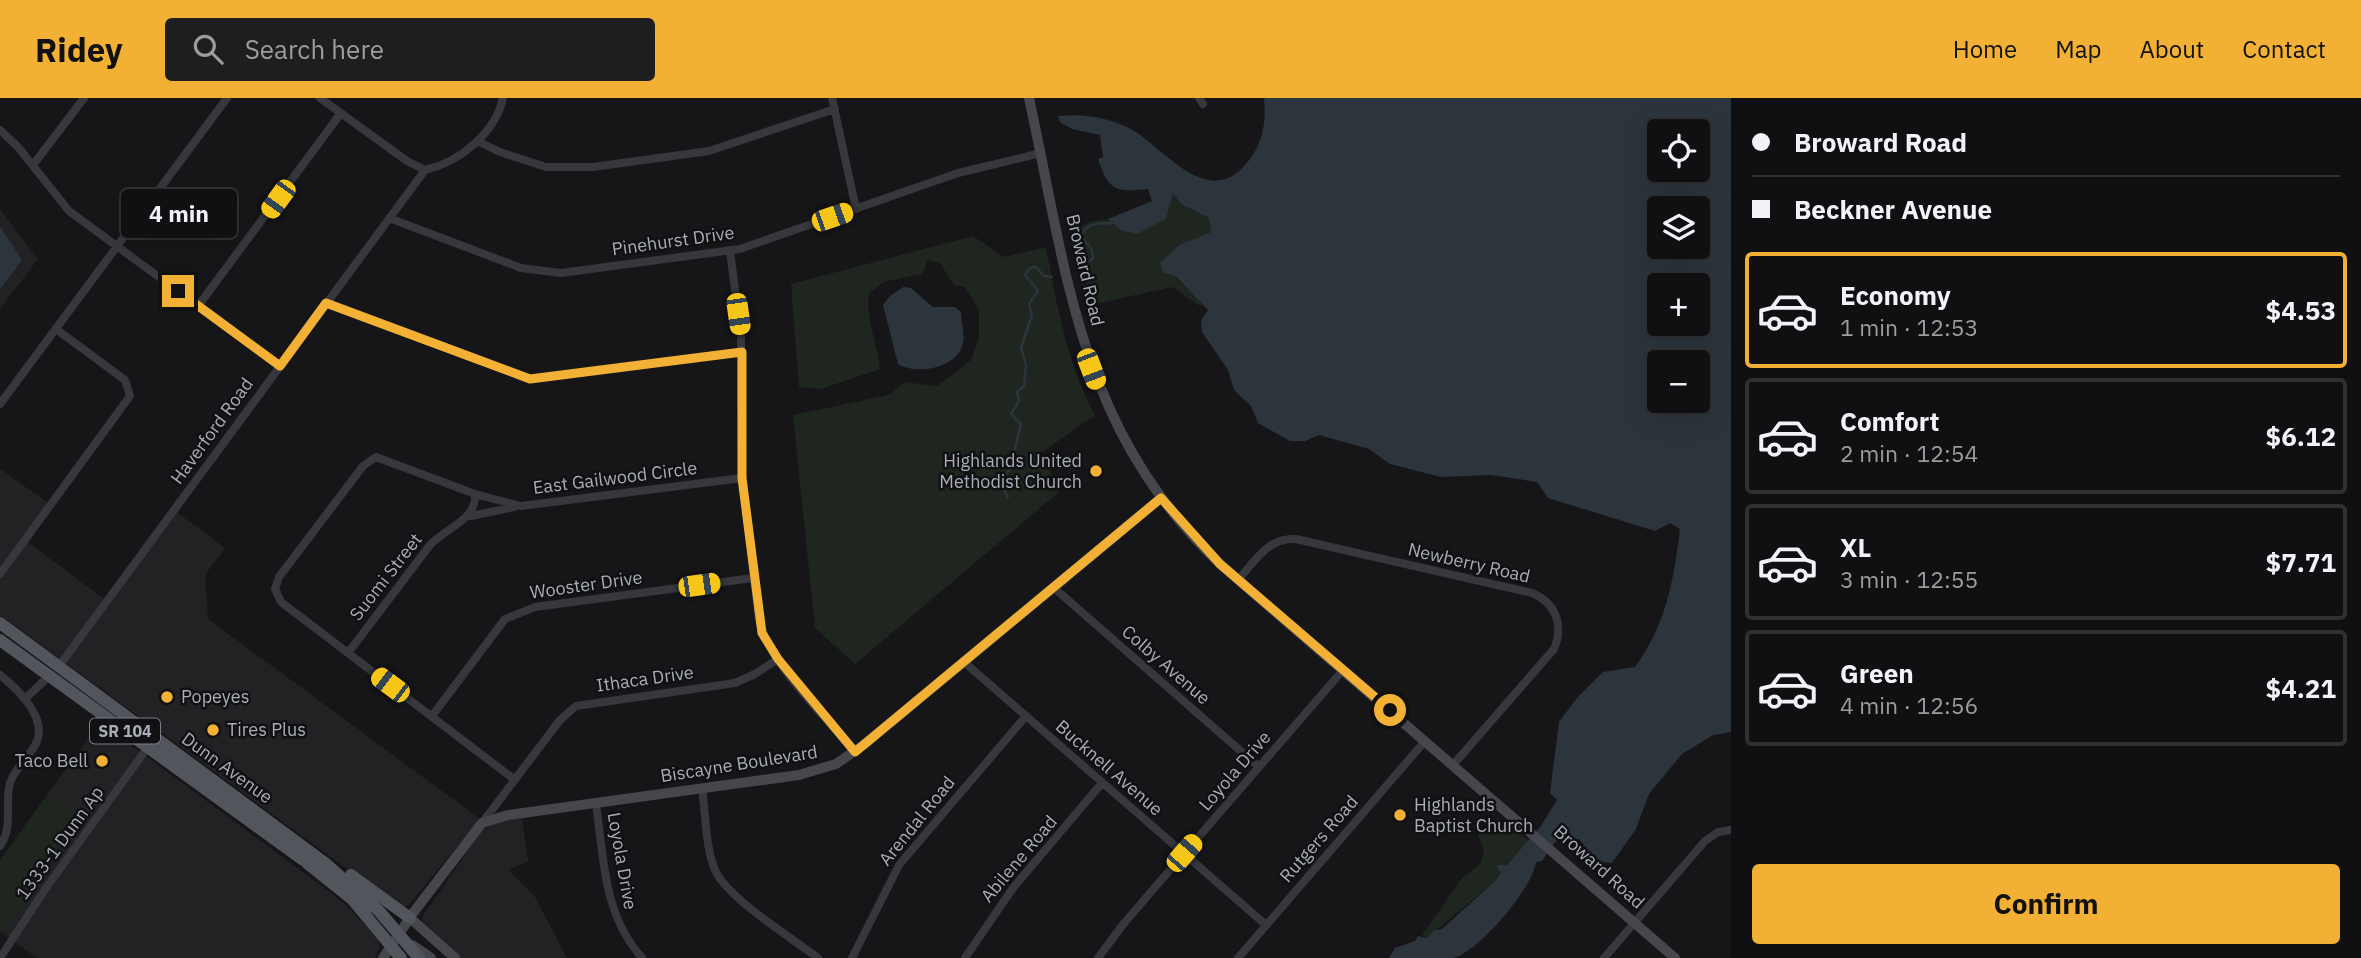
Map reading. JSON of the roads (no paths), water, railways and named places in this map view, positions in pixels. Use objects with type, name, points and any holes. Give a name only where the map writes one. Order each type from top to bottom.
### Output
[{"type":"main road","name":"Dunn Avenue","points":[[0,623],[301,843],[355,887],[396,940],[401,958]]},
{"type":"main road","name":"Dunn Avenue","points":[[0,640],[344,891],[419,958]]},
{"type":"main road","points":[[301,843],[314,848],[410,918]]},
{"type":"street","points":[[33,165],[84,98]]},
{"type":"street","points":[[0,404],[227,98]]},
{"type":"street","points":[[320,98],[407,162],[425,170],[456,158],[477,141],[498,113],[503,98]]},
{"type":"street","points":[[832,98],[856,209]]},
{"type":"street","name":"Broward Road","points":[[1029,98],[1076,314],[1091,369],[1123,439],[1161,498],[1203,547],[1238,580],[1534,832],[1675,958]]},
{"type":"street","points":[[477,141],[500,152],[546,167],[593,167],[709,151],[835,109]]},
{"type":"street","points":[[198,306],[341,113]]},
{"type":"street","points":[[0,130],[33,165],[69,211],[280,366]]},
{"type":"street","name":"Pinehurst Drive","points":[[389,218],[536,272],[561,273],[730,251],[958,173],[1041,153]]},
{"type":"street","name":"Haverford Road","points":[[59,666],[425,170]]},
{"type":"street","points":[[730,251],[742,352],[742,478],[762,633],[778,659],[855,752]]},
{"type":"street","points":[[326,303],[530,379],[742,352]]},
{"type":"street","points":[[0,574],[130,396],[125,380],[56,328]]},
{"type":"street","name":"East Gailwood Circle","points":[[348,653],[281,602],[275,589],[279,577],[371,459],[382,457],[475,494],[521,506],[742,478]]},
{"type":"street","points":[[471,516],[475,494]]},
{"type":"street","name":"Biscayne Boulevard","points":[[482,823],[508,815],[812,773],[836,764],[855,752],[1161,498]]},
{"type":"street","name":"Suomi Street","points":[[348,653],[442,533],[471,516],[521,506]]},
{"type":"street","name":"Newberry Road","points":[[1238,580],[1267,547],[1286,538],[1532,593],[1545,600],[1555,611],[1559,625],[1553,649],[1453,765]]},
{"type":"street","name":"Wooster Drive","points":[[432,716],[512,614],[535,607],[753,578]]},
{"type":"street","name":"Colby Avenue","points":[[1053,587],[1259,767]]},
{"type":"street","points":[[348,653],[515,780]]},
{"type":"street","name":"Ithaca Drive","points":[[482,823],[560,720],[576,706],[735,682],[755,674],[778,659]]},
{"type":"street","points":[[31,663],[38,662],[50,668],[59,666]]},
{"type":"street","name":"Bucknell Avenue","points":[[964,662],[1266,925]]},
{"type":"street","name":"Loyola Drive","points":[[1098,958],[1184,853],[1343,670]]},
{"type":"street","points":[[25,699],[54,672],[61,676],[71,676]]},
{"type":"street","points":[[0,676],[25,699],[37,721],[39,739],[11,781],[9,823],[0,846]]},
{"type":"street","name":"Arendal Road","points":[[852,958],[899,865],[1026,716]]},
{"type":"street","name":"Rutgers Road","points":[[1238,958],[1424,741]]},
{"type":"street","points":[[148,747],[177,752]]},
{"type":"street","name":"1333-1 Dunn Ap","points":[[0,958],[46,888],[148,747]]},
{"type":"street","name":"Abilene Road","points":[[965,958],[1013,888],[1102,783]]},
{"type":"street","points":[[702,789],[712,859],[720,878],[734,894],[818,958]]},
{"type":"street","name":"Loyola Drive","points":[[596,804],[610,903],[620,928],[642,958]]},
{"type":"street","points":[[250,822],[273,831],[282,830]]},
{"type":"street","points":[[383,958],[482,823]]},
{"type":"street","points":[[1604,958],[1705,841],[1718,832],[1731,830]]},
{"type":"street","points":[[410,918],[455,958]]},
{"type":"street","points":[[396,940],[431,958]]},
{"type":"waterway","points":[[1082,269],[1093,258],[1091,248],[1081,237],[1083,232],[1093,225],[1112,223]]},
{"type":"waterway","points":[[1008,497],[999,482],[1017,461],[1013,457],[1021,424],[1011,414],[1019,401],[1017,392],[1024,386],[1026,365],[1021,348],[1032,315],[1029,304],[1038,291],[1025,275],[1030,268],[1036,267],[1044,276],[1052,277]]},
{"type":"place","name":"Highlands United Methodist Church","points":[[1096,471]]},
{"type":"place","name":"Popeyes","points":[[167,697]]},
{"type":"place","name":"Tires Plus","points":[[213,730]]},
{"type":"place","name":"Taco Bell","points":[[102,761]]},
{"type":"place","name":"Highlands Baptist Church","points":[[1400,815]]}]
